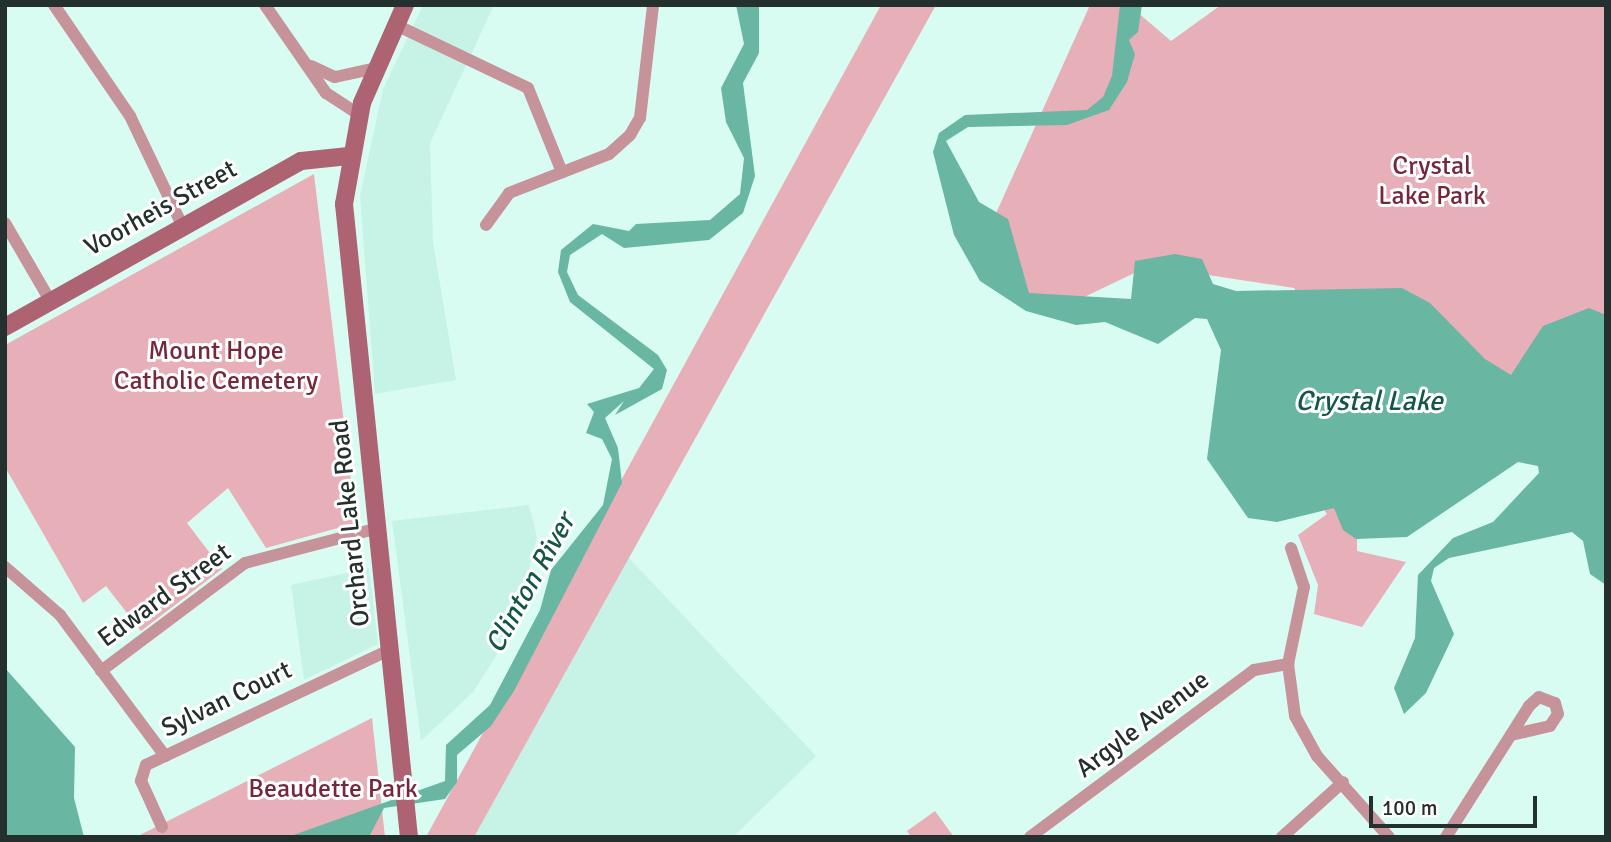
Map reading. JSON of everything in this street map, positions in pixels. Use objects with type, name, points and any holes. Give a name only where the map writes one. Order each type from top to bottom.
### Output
[{"type":"main road","name":"Orchard Lake Road","points":[[405,5],[358,114],[349,156],[345,229],[410,837]]},
{"type":"main road","name":"Voorheis Street","points":[[5,327],[301,161],[349,156]]},
{"type":"street","points":[[54,5],[130,116],[183,226]]},
{"type":"street","points":[[265,5],[330,96],[358,114]]},
{"type":"street","points":[[486,225],[509,193],[609,153],[635,127],[653,5]]},
{"type":"street","points":[[396,26],[528,88],[562,172]]},
{"type":"street","points":[[310,66],[335,77],[377,68]]},
{"type":"street","points":[[5,223],[51,302]]},
{"type":"street","name":"Edward Street","points":[[101,671],[246,563],[378,528]]},
{"type":"street","points":[[1291,548],[1304,594],[1288,664],[1299,726],[1389,837]]},
{"type":"street","points":[[5,567],[55,611],[165,755]]},
{"type":"street","name":"Sylvan Court","points":[[162,827],[141,776],[146,765],[391,649]]},
{"type":"street","name":"Argyle Avenue","points":[[1030,837],[1254,670],[1288,664]]},
{"type":"street","points":[[1446,837],[1511,735]]},
{"type":"street","points":[[1282,837],[1343,782]]},
{"type":"shaded area","points":[[423,5],[494,5],[430,143],[433,242],[456,380],[375,394],[360,196],[383,89]]},
{"type":"shaded area","points":[[529,505],[537,537],[515,626],[473,692],[421,741],[392,521]]},
{"type":"shaded area","points":[[629,558],[816,756],[733,837],[474,837]]},
{"type":"shaded area","points":[[369,568],[378,644],[304,680],[291,585]]},
{"type":"green space","points":[[881,5],[936,5],[474,837],[426,837]]},
{"type":"green space","name":"Crystal Lake Park","points":[[1090,5],[1129,5],[1171,41],[1221,5],[1606,5],[1606,338],[1357,491],[1357,551],[1406,562],[1362,627],[1314,614],[1318,585],[1298,535],[1327,514],[1272,433],[1354,372],[1294,288],[1149,266],[1055,311],[974,262]]},
{"type":"green space","name":"Mount Hope Catholic Cemetery","points":[[314,174],[356,523],[266,548],[228,488],[187,523],[222,569],[141,631],[106,586],[83,603],[5,467],[5,345]]},
{"type":"green space","name":"Beaudette Park","points":[[372,718],[385,837],[136,837]]},
{"type":"green space","points":[[935,811],[954,837],[911,837],[907,831]]},
{"type":"water","points":[[736,5],[759,5],[759,53],[743,83],[755,176],[743,213],[709,240],[624,248],[602,234],[570,255],[567,272],[578,295],[658,355],[667,370],[662,389],[615,415],[624,401],[605,418],[618,448],[622,483],[514,691],[491,726],[457,755],[457,782],[445,799],[384,808],[369,837],[288,837],[445,781],[446,745],[490,705],[540,610],[551,570],[603,505],[612,459],[602,439],[586,433],[594,412],[587,404],[639,388],[654,369],[570,302],[558,272],[561,250],[593,224],[629,231],[636,224],[710,220],[740,194],[744,158],[726,122],[721,88],[744,44]]},
{"type":"water","name":"Crystal Lake","points":[[1120,5],[1142,5],[1138,32],[1129,40],[1135,54],[1127,82],[1109,110],[1067,125],[968,127],[946,141],[979,202],[1008,219],[1029,293],[1131,299],[1135,261],[1175,254],[1202,259],[1213,284],[1236,291],[1402,288],[1430,303],[1485,359],[1511,375],[1543,326],[1589,308],[1606,315],[1606,585],[1590,574],[1583,541],[1572,532],[1449,558],[1434,568],[1431,581],[1454,634],[1426,693],[1404,714],[1394,688],[1415,638],[1418,575],[1453,538],[1493,522],[1539,473],[1538,466],[1518,462],[1407,537],[1356,539],[1343,530],[1334,508],[1277,522],[1248,518],[1207,459],[1221,350],[1207,319],[1195,318],[1158,344],[1105,322],[1076,325],[1026,311],[980,281],[954,235],[933,152],[939,133],[965,115],[1087,110],[1103,97],[1112,76]]},
{"type":"water","points":[[5,668],[75,747],[74,798],[84,837],[5,837]]},
{"type":"water label","name":"Clinton River","points":[[530,583]]}]
